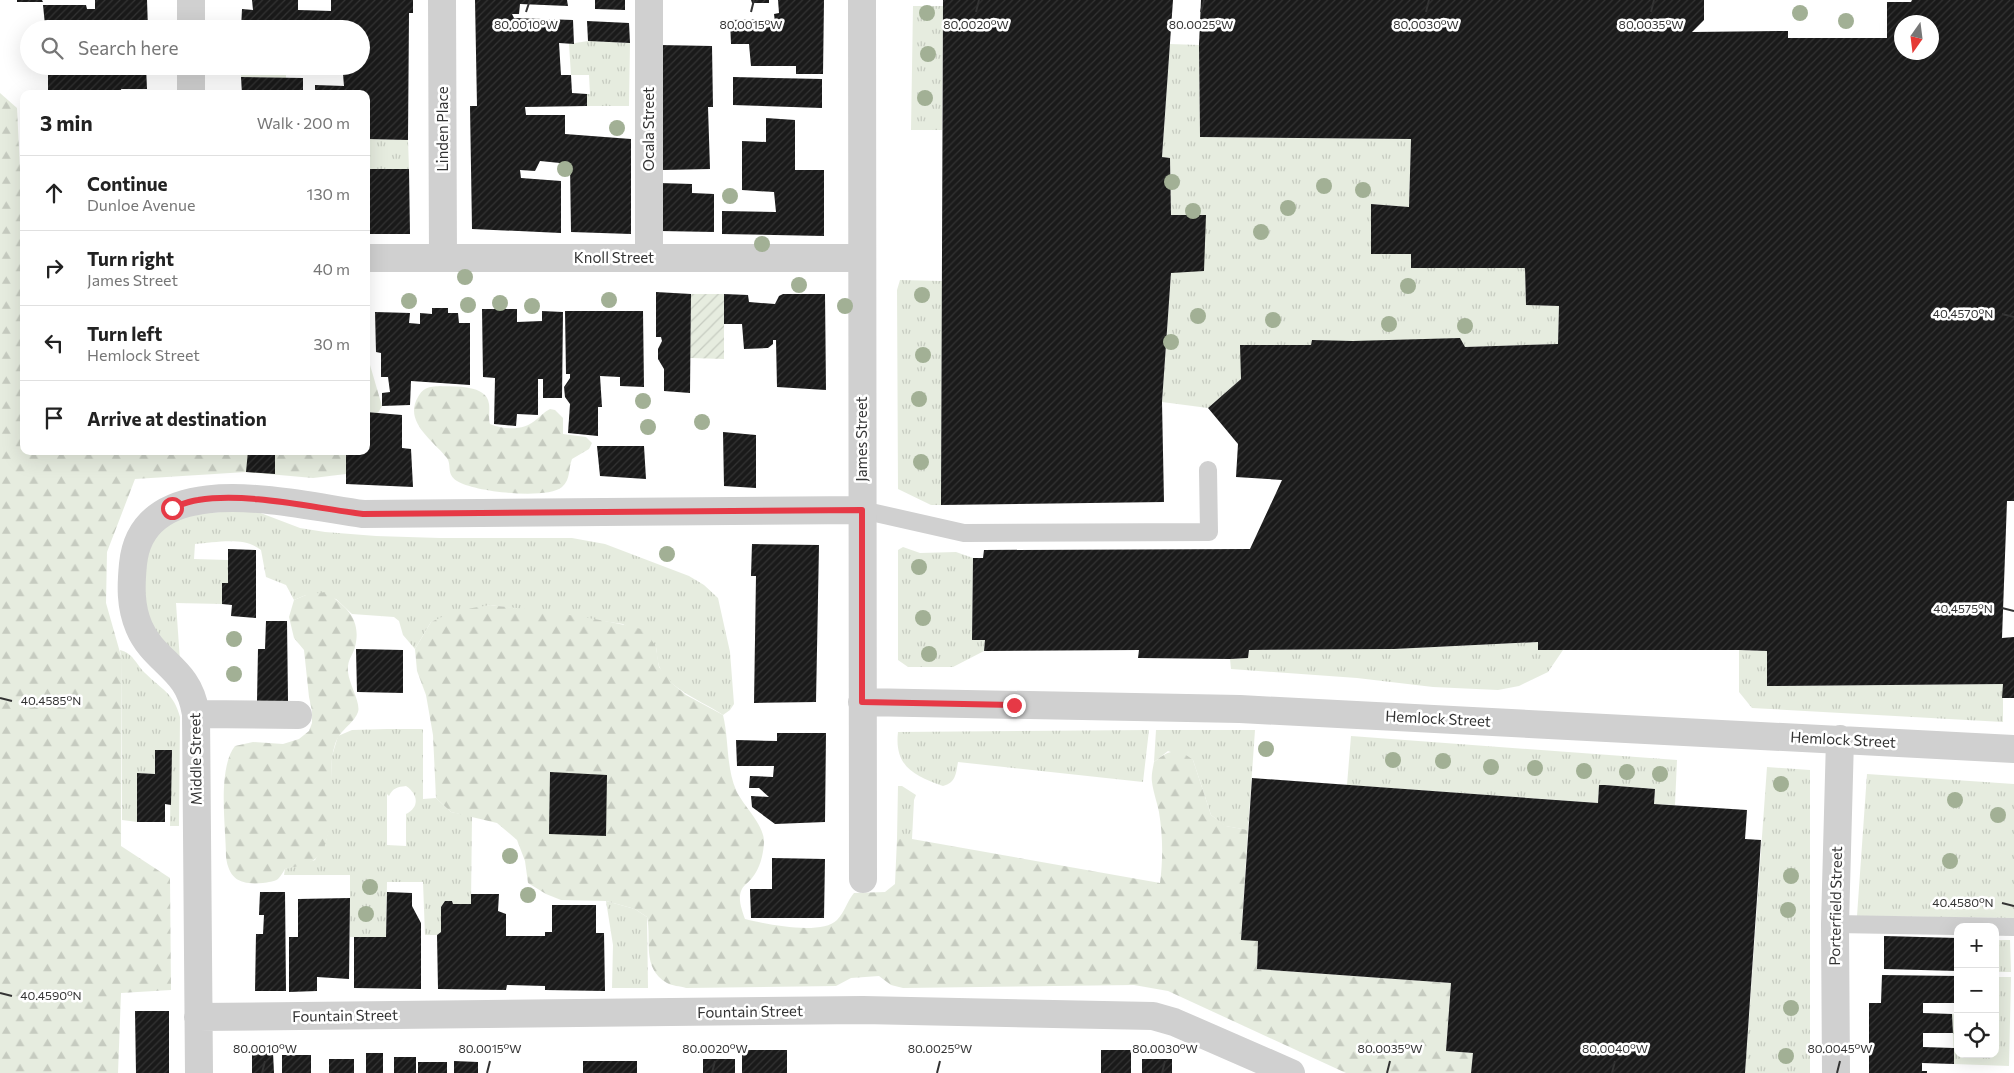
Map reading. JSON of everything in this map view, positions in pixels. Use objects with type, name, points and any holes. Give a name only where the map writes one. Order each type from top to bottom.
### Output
[{"type":"street","points":[[191,0],[191,20]]},
{"type":"street","name":"Linden Place","points":[[442,0],[443,258]]},
{"type":"street","name":"Ocala Street","points":[[649,0],[649,258]]},
{"type":"street","name":"James Street","points":[[862,0],[863,879]]},
{"type":"street","points":[[191,75],[191,90]]},
{"type":"street","name":"Knoll Street","points":[[370,258],[862,258]]},
{"type":"street","name":"Middle Street","points":[[199,1073],[196,714],[192,695],[188,688],[157,655],[139,627],[133,608],[131,588],[135,550],[140,536],[148,524],[159,514],[197,500],[228,498],[312,505],[363,514],[862,510]]},
{"type":"street","name":"Hemlock Street","points":[[862,702],[1240,709],[2014,749]]},
{"type":"street","points":[[196,714],[298,715]]},
{"type":"street","name":"Porterfield Street","points":[[1836,1073],[1835,924],[1840,739]]},
{"type":"street","name":"Fountain Street","points":[[198,1017],[863,1010],[1152,1016],[1174,1022],[1291,1073]]},
{"type":"lane","points":[[862,510],[964,533],[1208,532],[1208,470]]},
{"type":"lane","points":[[1835,924],[2014,927]]},
{"type":"green space","points":[[913,6],[943,6],[942,130],[911,130]]},
{"type":"green space","points":[[588,41],[630,43],[629,106],[587,106],[587,94],[590,94],[589,75],[571,75],[569,44]]},
{"type":"green space","points":[[1170,44],[1199,45],[1200,137],[1411,139],[1409,207],[1371,204],[1371,254],[1411,254],[1412,268],[1525,268],[1526,305],[1559,306],[1558,344],[1465,347],[1312,340],[1311,345],[1241,345],[1241,379],[1208,408],[1162,402],[1171,273],[1205,215],[1171,215],[1170,158],[1162,157]]},
{"type":"green space","points":[[241,75],[286,75],[286,78],[241,77]]},
{"type":"green space","points":[[0,93],[17,108],[20,169],[20,455],[346,455],[346,474],[313,478],[246,472],[135,479],[107,552],[106,603],[121,656],[121,846],[170,878],[171,990],[121,993],[118,1073],[0,1073]]},
{"type":"green space","points":[[370,139],[408,140],[409,169],[370,169]]},
{"type":"green space","points":[[900,280],[942,281],[941,505],[931,505],[898,489],[897,290]]},
{"type":"green space","points":[[691,294],[724,294],[724,359],[690,358]]},
{"type":"green space","points":[[370,365],[382,406],[378,413],[370,412]]},
{"type":"green space","points":[[429,387],[469,388],[482,393],[487,398],[489,404],[490,424],[508,428],[526,426],[550,409],[555,410],[563,418],[563,434],[586,437],[592,443],[589,449],[572,459],[567,481],[562,487],[554,491],[527,494],[510,493],[466,485],[457,481],[452,476],[447,458],[422,431],[414,415],[414,406],[422,391]]},
{"type":"green space","points":[[253,510],[300,528],[325,532],[440,538],[572,538],[605,544],[689,576],[704,585],[718,598],[730,652],[734,704],[723,715],[678,688],[670,682],[659,666],[656,647],[623,624],[490,605],[431,622],[415,649],[403,635],[399,621],[394,617],[352,614],[336,599],[306,595],[294,600],[286,585],[266,577],[261,550],[246,543],[238,542],[195,544],[194,559],[228,560],[228,583],[222,584],[222,604],[176,603],[180,661],[152,631],[140,586],[153,533],[174,515]]},
{"type":"green space","points":[[903,547],[920,553],[956,552],[973,558],[972,640],[985,640],[984,651],[953,667],[908,667],[898,660],[898,550]]},
{"type":"green space","points":[[325,592],[346,608],[354,621],[357,637],[349,661],[348,672],[358,712],[341,733],[335,744],[332,758],[332,808],[325,845],[319,855],[312,861],[304,865],[285,869],[278,879],[263,883],[242,882],[233,876],[226,857],[224,784],[229,756],[235,746],[253,742],[283,744],[299,739],[309,731],[312,723],[312,711],[304,650],[294,638],[289,617],[294,600],[306,595]]},
{"type":"green space","points":[[490,605],[588,618],[645,630],[656,647],[659,667],[674,685],[686,695],[723,715],[733,781],[739,796],[761,829],[764,843],[759,866],[743,888],[740,896],[745,919],[766,924],[806,928],[829,925],[840,917],[854,893],[885,892],[895,884],[897,839],[912,839],[1160,883],[1162,857],[1161,830],[1152,772],[1154,762],[1164,755],[1178,752],[1193,760],[1211,815],[1226,826],[1248,830],[1241,939],[1258,941],[1257,969],[1451,983],[1446,1051],[1473,1053],[1471,1073],[1346,1073],[1168,991],[1134,985],[903,988],[891,985],[879,976],[851,978],[836,986],[686,988],[669,984],[659,977],[651,962],[647,917],[635,909],[606,901],[561,900],[546,894],[528,883],[525,861],[517,840],[497,823],[451,812],[436,798],[433,735],[426,695],[417,671],[415,649],[431,622],[455,611]]},
{"type":"green space","points":[[1538,642],[1538,650],[1563,650],[1548,672],[1519,686],[1498,690],[1433,687],[1357,678],[1231,669],[1230,659],[1248,658],[1249,650],[1394,649]]},
{"type":"green space","points":[[120,650],[131,656],[145,673],[171,697],[180,717],[179,826],[170,826],[171,750],[155,750],[155,774],[138,773],[137,822],[122,820]]},
{"type":"green space","points":[[1739,650],[1767,651],[1767,686],[2003,684],[2003,722],[1752,708],[1739,692]]},
{"type":"green space","points":[[423,729],[423,799],[436,798],[451,812],[472,816],[471,904],[453,904],[452,901],[445,902],[441,907],[441,932],[437,935],[425,935],[423,882],[387,882],[386,937],[350,937],[350,875],[284,875],[285,869],[315,860],[326,841],[329,828],[332,756],[338,736],[352,730]],"holes":[[[406,786],[410,789],[416,800],[414,808],[406,814],[406,846],[387,845],[387,794],[389,796],[396,788],[400,787]]]},
{"type":"green space","points":[[1149,730],[1143,782],[958,762],[953,780],[951,783],[943,786],[923,778],[908,768],[899,753],[898,744],[898,732]]},
{"type":"green space","points":[[1156,730],[1255,730],[1248,830],[1225,826],[1211,815],[1193,760],[1168,751],[1154,762]]},
{"type":"green space","points":[[1351,736],[1677,760],[1675,805],[1654,804],[1655,789],[1605,785],[1599,785],[1598,803],[1347,785]]},
{"type":"green space","points":[[1767,767],[1810,770],[1810,1073],[1745,1073]]},
{"type":"green space","points":[[1867,774],[2014,784],[2014,918],[1857,916]]},
{"type":"green space","points":[[898,786],[902,786],[916,795],[914,800],[912,839],[897,839]]},
{"type":"green space","points":[[606,901],[635,909],[647,917],[648,988],[612,988],[613,945]]},
{"type":"green space","points":[[1999,940],[2010,940],[2011,972],[1999,972]]},
{"type":"green space","points":[[1999,977],[2011,977],[2009,1066],[1954,1064],[1952,1014],[1954,1014],[1954,1058],[1999,1058]]},
{"type":"building","points":[[17,0],[42,0],[43,2],[17,2]]},
{"type":"building","points":[[95,0],[147,0],[148,20],[44,20],[43,5],[86,5],[87,9],[95,9]]},
{"type":"building","points":[[252,0],[298,0],[298,10],[331,11],[331,0],[413,0],[413,13],[409,13],[408,140],[370,139],[370,90],[315,90],[315,85],[344,86],[343,75],[370,75],[370,20],[241,20],[242,9],[253,10]]},
{"type":"building","points":[[475,0],[567,0],[568,6],[520,4],[519,14],[512,14],[514,18],[573,20],[574,44],[559,43],[561,75],[571,75],[572,93],[587,94],[587,106],[525,107],[526,115],[565,115],[565,134],[631,139],[631,234],[571,232],[570,164],[540,161],[535,171],[520,170],[521,178],[561,181],[561,233],[472,229],[470,106],[477,106]]},
{"type":"building","points":[[595,0],[625,0],[625,10],[595,9]]},
{"type":"building","points":[[751,0],[769,0],[769,3],[752,3]]},
{"type":"building","points":[[778,0],[824,0],[823,74],[796,74],[796,66],[751,66],[749,44],[731,44],[730,20],[769,19],[775,22],[774,14],[779,13]]},
{"type":"building","points":[[943,0],[1173,0],[1162,157],[1170,158],[1171,215],[1206,215],[1204,271],[1171,273],[1162,402],[1164,502],[941,505]]},
{"type":"building","points":[[1201,0],[1704,0],[1704,20],[1692,32],[1788,31],[1788,38],[1887,38],[1887,2],[1911,2],[1912,0],[2014,0],[2014,501],[2007,501],[2002,638],[2014,637],[2014,698],[2002,698],[2003,684],[1767,686],[1767,651],[1538,650],[1538,642],[1394,649],[1249,650],[1248,658],[1230,659],[1138,658],[1139,650],[984,651],[985,640],[972,640],[973,558],[983,558],[984,550],[1250,549],[1282,480],[1236,477],[1238,444],[1208,408],[1241,379],[1240,345],[1311,345],[1312,340],[1353,341],[1460,338],[1465,347],[1558,344],[1559,306],[1526,305],[1525,268],[1411,268],[1411,254],[1371,254],[1371,204],[1409,207],[1411,139],[1200,137],[1199,45]]},
{"type":"building","points":[[587,21],[629,23],[630,43],[588,41]]},
{"type":"building","points":[[659,45],[712,46],[713,107],[708,107],[710,169],[663,170]]},
{"type":"building","points":[[48,75],[146,75],[147,89],[48,90]]},
{"type":"building","points":[[241,77],[303,78],[303,90],[242,90]]},
{"type":"building","points":[[733,77],[822,79],[822,108],[733,105]]},
{"type":"building","points":[[766,118],[795,120],[795,170],[824,170],[824,236],[722,234],[722,211],[776,212],[774,192],[742,190],[742,141],[766,142]]},
{"type":"building","points":[[370,169],[409,169],[410,234],[370,234]]},
{"type":"building","points":[[659,183],[692,184],[692,193],[714,194],[714,232],[660,231]]},
{"type":"building","points":[[656,292],[691,294],[690,393],[664,391],[664,369],[658,359],[658,349],[662,341],[661,337],[656,337]]},
{"type":"building","points":[[724,294],[748,295],[749,302],[775,304],[779,296],[783,294],[825,294],[826,390],[777,387],[776,340],[773,340],[773,344],[768,348],[744,349],[742,324],[724,324]]},
{"type":"building","points":[[432,308],[448,308],[448,313],[458,313],[459,323],[470,323],[470,385],[411,381],[410,405],[382,406],[382,393],[390,392],[388,377],[381,377],[381,353],[376,352],[375,312],[410,313],[409,323],[420,324],[420,313],[432,314]]},
{"type":"building","points":[[482,309],[517,309],[517,322],[542,321],[542,311],[563,312],[562,398],[543,398],[543,379],[538,379],[538,415],[517,414],[516,426],[494,424],[495,378],[483,377]]},
{"type":"building","points":[[565,311],[643,311],[644,387],[620,386],[620,377],[600,376],[602,407],[598,407],[598,436],[568,433],[570,404],[565,397],[564,387],[570,378],[570,374],[566,374]]},
{"type":"building","points":[[370,412],[402,415],[402,448],[411,449],[413,487],[346,484],[346,455],[370,455]]},
{"type":"building","points":[[723,432],[756,435],[756,488],[724,486]]},
{"type":"building","points":[[597,446],[644,446],[646,479],[600,476]]},
{"type":"building","points":[[248,455],[275,455],[275,474],[246,472]]},
{"type":"building","points":[[752,544],[819,545],[816,702],[754,703],[756,576],[751,576]]},
{"type":"building","points":[[228,549],[256,550],[256,618],[231,616],[232,605],[222,604],[222,583],[228,583]]},
{"type":"building","points":[[266,621],[287,621],[288,701],[257,701],[258,649],[265,649]]},
{"type":"building","points":[[356,649],[403,650],[403,693],[357,692]]},
{"type":"building","points":[[777,733],[826,733],[825,822],[775,824],[752,807],[751,796],[769,797],[759,788],[749,788],[750,776],[773,777],[774,766],[737,766],[736,740],[777,741]]},
{"type":"building","points":[[155,750],[172,750],[171,805],[165,804],[165,822],[137,822],[137,773],[155,774]]},
{"type":"building","points":[[550,772],[607,775],[606,836],[549,834]]},
{"type":"building","points":[[1252,778],[1598,803],[1599,785],[1605,785],[1655,789],[1654,804],[1747,810],[1745,839],[1761,840],[1745,1073],[1471,1073],[1473,1053],[1446,1051],[1451,983],[1257,969],[1258,941],[1241,940]]},
{"type":"building","points":[[772,858],[825,859],[824,918],[751,918],[750,889],[772,889]]},
{"type":"building","points":[[260,892],[285,892],[286,991],[255,991],[256,934],[263,934],[264,915],[259,915]]},
{"type":"building","points":[[387,892],[412,893],[412,906],[421,923],[421,989],[354,988],[354,937],[386,937]]},
{"type":"building","points":[[471,894],[499,894],[498,911],[506,914],[506,936],[545,936],[545,932],[552,932],[552,905],[596,905],[596,933],[604,933],[605,991],[545,990],[545,986],[507,985],[506,990],[438,989],[437,935],[441,932],[441,907],[445,901],[452,901],[453,904],[471,904]]},
{"type":"building","points":[[350,898],[349,979],[317,977],[317,991],[289,992],[289,937],[298,937],[298,899]]},
{"type":"building","points":[[1884,936],[1954,938],[1954,971],[1884,969]]},
{"type":"building","points":[[1882,975],[1954,976],[1954,1003],[1923,1003],[1923,1013],[1952,1014],[1953,1033],[1923,1033],[1923,1047],[1954,1048],[1954,1064],[1922,1063],[1922,1071],[1927,1071],[1927,1073],[1869,1073],[1869,1003],[1881,1003]]},
{"type":"building","points":[[135,1011],[169,1011],[169,1073],[136,1073]]},
{"type":"building","points":[[742,1050],[787,1050],[787,1073],[742,1073]]},
{"type":"building","points":[[1101,1050],[1131,1050],[1131,1073],[1101,1073]]},
{"type":"building","points":[[252,1052],[273,1052],[274,1073],[252,1073]]},
{"type":"building","points":[[366,1053],[383,1053],[383,1073],[366,1073]]},
{"type":"building","points":[[282,1055],[311,1055],[311,1073],[282,1073]]},
{"type":"building","points":[[394,1057],[416,1057],[416,1073],[394,1073]]},
{"type":"building","points":[[329,1059],[354,1059],[354,1073],[329,1073]]},
{"type":"building","points":[[703,1059],[735,1059],[735,1073],[703,1073]]},
{"type":"building","points":[[1142,1059],[1172,1059],[1172,1073],[1142,1073]]},
{"type":"building","points":[[454,1061],[478,1062],[478,1073],[454,1073]]},
{"type":"building","points":[[583,1061],[637,1061],[637,1073],[583,1073]]},
{"type":"building","points":[[418,1062],[447,1062],[447,1073],[418,1073]]},
{"type":"route","points":[[172,508],[197,500],[228,498],[312,505],[363,514],[862,510],[862,702],[1014,705]]}]
